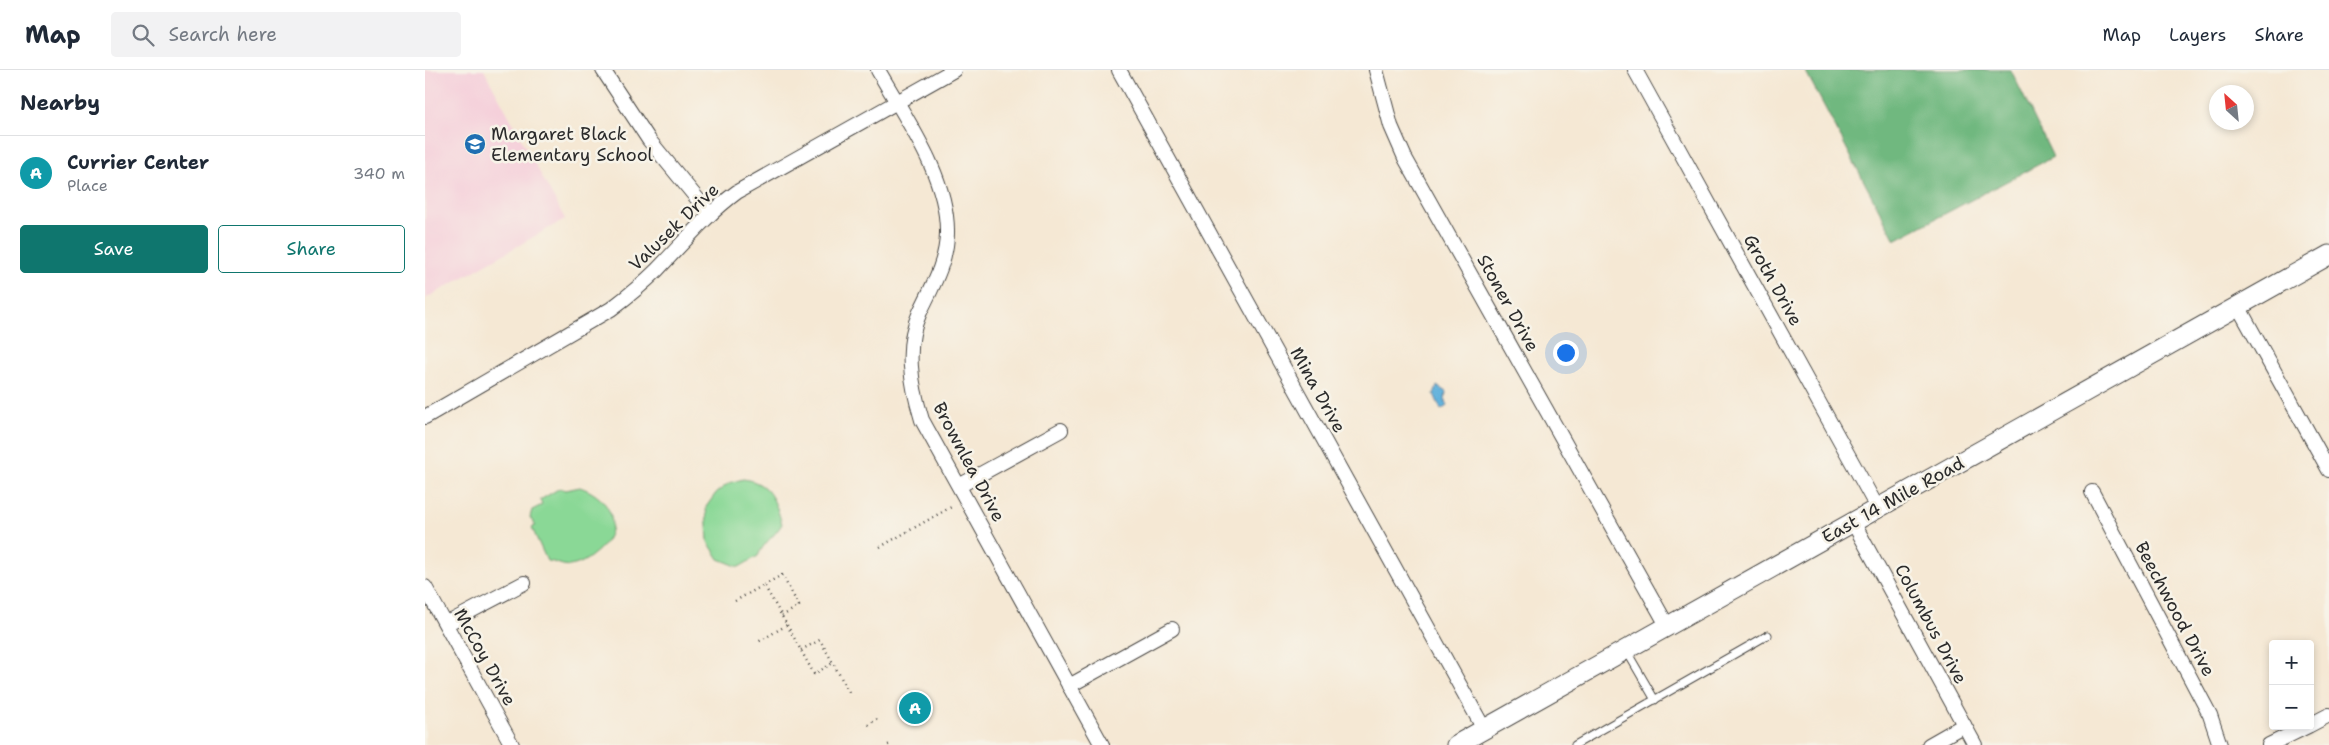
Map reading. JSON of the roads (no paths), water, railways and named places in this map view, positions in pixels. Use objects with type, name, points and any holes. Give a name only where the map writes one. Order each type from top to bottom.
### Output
[{"type":"main road","name":"East 14 Mile Road","points":[[1456,745],[2329,255]]},
{"type":"street","points":[[603,70],[649,140],[709,213]]},
{"type":"street","name":"Brownlea Drive","points":[[879,70],[939,184],[945,210],[947,234],[943,260],[919,314],[910,368],[912,385],[922,420],[1102,745]]},
{"type":"street","name":"Valusek Drive","points":[[425,417],[611,309],[636,290],[657,270],[709,213],[737,192],[954,70]]},
{"type":"street","name":"Mina Drive","points":[[1119,70],[1484,729]]},
{"type":"street","name":"Stoner Drive","points":[[1376,70],[1391,126],[1405,158],[1668,627]]},
{"type":"street","name":"Groth Drive","points":[[1635,70],[1877,509]]},
{"type":"street","points":[[2238,306],[2329,470]]},
{"type":"street","points":[[959,486],[1061,430]]},
{"type":"street","name":"Beechwood Drive","points":[[2092,492],[2210,715],[2221,745]]},
{"type":"street","name":"Columbus Drive","points":[[1853,522],[1975,745]]},
{"type":"street","points":[[446,624],[523,583]]},
{"type":"street","name":"McCoy Drive","points":[[425,587],[512,745]]},
{"type":"street","points":[[1069,686],[1172,629]]},
{"type":"street","points":[[2314,723],[2329,714]]},
{"type":"street","points":[[1929,745],[1964,725]]},
{"type":"street","points":[[2269,745],[2301,730]]},
{"type":"lane","points":[[1575,745],[1768,635]]},
{"type":"lane","points":[[1626,650],[1655,700]]},
{"type":"water","points":[[1437,386],[1446,392],[1445,401],[1447,406],[1441,410],[1434,394]]},
{"type":"place","name":"Margaret Black Elementary School","points":[[475,144]]},
{"type":"place","name":"Currier Center","points":[[915,708]]}]
